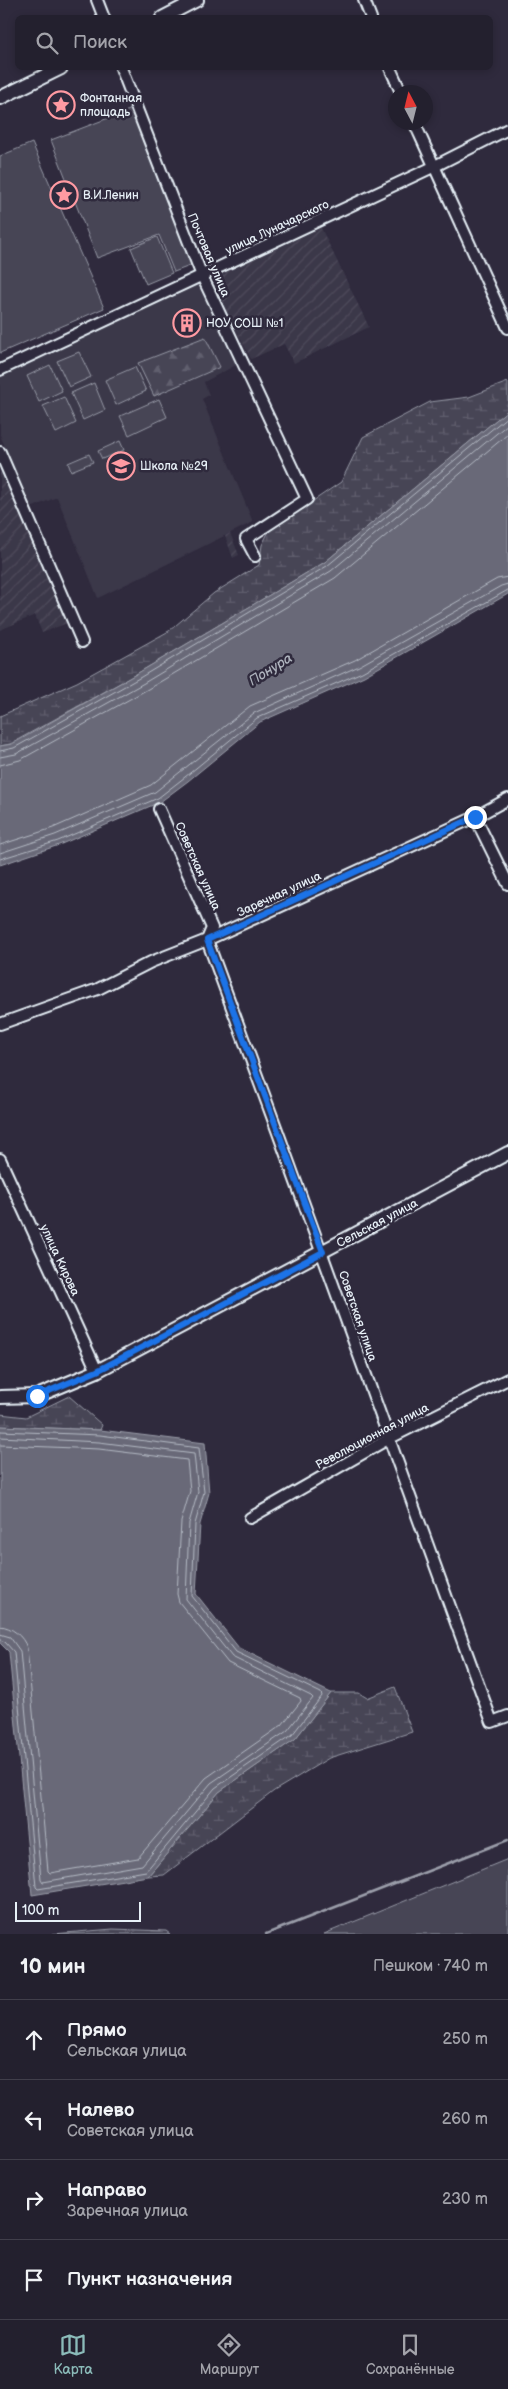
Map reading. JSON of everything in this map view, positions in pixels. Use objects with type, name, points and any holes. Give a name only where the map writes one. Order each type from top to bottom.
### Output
[{"type":"street","points":[[97,0],[103,15]]},
{"type":"street","points":[[168,15],[197,0]]},
{"type":"street","points":[[364,0],[369,15]]},
{"type":"street","points":[[0,98],[57,70]]},
{"type":"street","name":"Почтовая улица","points":[[122,70],[202,276],[307,499],[246,539],[255,556]]},
{"type":"street","points":[[391,70],[398,85]]},
{"type":"street","name":"улица Луначарского","points":[[0,370],[433,167],[508,129]]},
{"type":"street","points":[[417,130],[508,328]]},
{"type":"street","points":[[0,452],[82,642]]},
{"type":"street","name":"Заречная улица","points":[[0,1024],[98,990],[151,962],[207,940],[475,817],[508,799]]},
{"type":"street","name":"Советская улица","points":[[159,810],[212,928],[207,940],[323,1252],[388,1439],[492,1722],[508,1716]]},
{"type":"street","points":[[475,817],[508,884]]},
{"type":"street","name":"Сельская улица","points":[[0,1397],[37,1396],[97,1371],[508,1154]]},
{"type":"street","name":"улица Кирова","points":[[0,1159],[97,1371]]},
{"type":"street","name":"Революционная улица","points":[[250,1518],[388,1439],[508,1379]]},
{"type":"shaded area","points":[[321,228],[369,327],[294,363],[284,344],[251,359],[210,280]]},
{"type":"shaded area","name":"Школа №29","points":[[199,282],[238,364],[204,382],[209,395],[202,399],[253,522],[98,598],[57,497],[31,508],[0,435],[0,376]]},
{"type":"shaded area","points":[[0,462],[67,623],[42,633],[35,615],[0,630]]},
{"type":"shaded area","points":[[230,533],[239,555],[233,558],[225,536]]},
{"type":"green space","points":[[132,109],[195,264],[174,272],[159,235],[97,258],[51,140]]},
{"type":"green space","points":[[32,143],[104,308],[0,353],[0,156]]},
{"type":"green space","points":[[157,237],[172,273],[146,284],[131,248]]},
{"type":"green space","points":[[205,337],[220,367],[154,396],[138,363]]},
{"type":"green space","points":[[79,352],[91,377],[69,387],[57,361]]},
{"type":"green space","points":[[50,365],[62,391],[39,402],[27,376]]},
{"type":"green space","points":[[135,367],[146,391],[116,405],[105,380]]},
{"type":"green space","points":[[508,382],[508,410],[325,562],[138,673],[10,744],[0,746],[0,716],[77,682],[169,631],[214,593],[259,565],[262,545],[269,531],[341,482],[363,437],[430,402],[469,397]]},
{"type":"green space","points":[[94,383],[105,410],[83,420],[71,393]]},
{"type":"green space","points":[[64,397],[76,423],[56,433],[43,406]]},
{"type":"green space","points":[[159,399],[167,417],[129,435],[120,416]]},
{"type":"green space","points":[[120,441],[124,450],[102,459],[98,451]]},
{"type":"green space","points":[[89,454],[93,462],[71,471],[68,463]]},
{"type":"green space","points":[[69,1396],[102,1425],[100,1430],[0,1426],[0,1414],[26,1417]]},
{"type":"green space","points":[[395,1687],[412,1732],[329,1758],[274,1791],[164,1875],[148,1876],[219,1792],[295,1739],[331,1693],[359,1693],[367,1698]]},
{"type":"green space","points":[[508,1859],[508,1934],[324,1934]]},
{"type":"green space","points":[[113,1929],[166,1931],[170,1934],[53,1934]]},
{"type":"water","name":"Понура","points":[[508,410],[508,594],[364,676],[260,722],[160,802],[59,845],[0,865],[0,746],[12,744],[138,673],[325,562]]},
{"type":"water","points":[[0,1426],[100,1430],[205,1443],[209,1493],[200,1524],[196,1594],[239,1648],[331,1693],[295,1739],[219,1792],[148,1876],[32,1895],[9,1652],[0,1643]]},
{"type":"waterway","points":[[266,1934],[508,1840]]},
{"type":"place","name":"Фонтанная площадь","points":[[61,105]]},
{"type":"place","name":"В.И.Ленин","points":[[64,195]]},
{"type":"place","name":"НОУ СОШ №1","points":[[187,323]]},
{"type":"place","name":"Школа №29","points":[[121,466]]},
{"type":"route","points":[[37,1396],[97,1371],[323,1252],[207,940],[475,817]]}]
